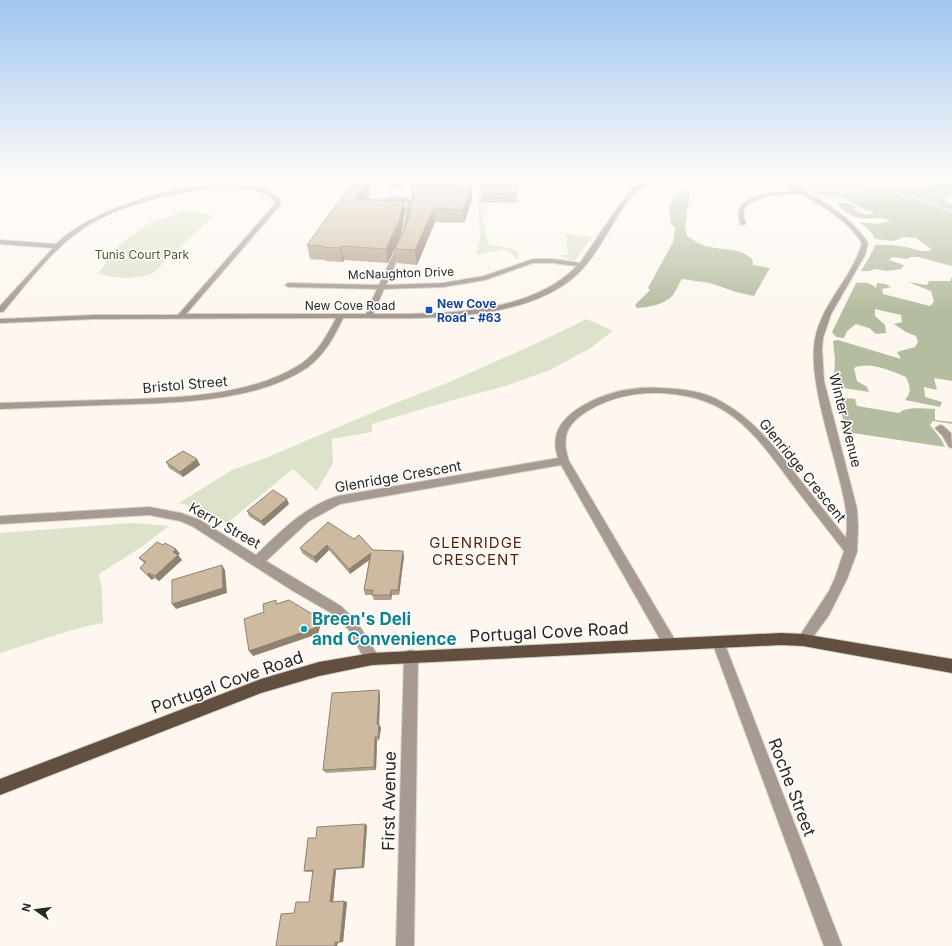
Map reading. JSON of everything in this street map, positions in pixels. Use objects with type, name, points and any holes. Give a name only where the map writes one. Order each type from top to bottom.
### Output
[{"type":"main road","name":"Portugal Cove Road","points":[[0,787],[261,686],[319,669],[372,659],[763,639],[803,640],[952,666]]},
{"type":"street","points":[[0,310],[57,246],[70,235],[89,223]]},
{"type":"street","points":[[181,316],[262,223]]},
{"type":"street","points":[[368,317],[405,235],[407,223]]},
{"type":"street","name":"New Cove Road","points":[[0,321],[95,316],[368,317],[441,315],[499,308],[527,300],[553,289],[571,277],[609,223]]},
{"type":"street","name":"Winter Avenue","points":[[803,640],[815,625],[843,578],[850,552],[854,526],[852,509],[820,381],[818,349],[819,338],[827,314],[865,250],[865,243],[851,223]]},
{"type":"street","points":[[0,242],[57,246]]},
{"type":"street","name":"McNaughton Drive","points":[[288,285],[381,287],[419,286],[464,282],[498,274],[526,262],[540,260],[560,261],[581,265]]},
{"type":"street","name":"Bristol Street","points":[[0,406],[181,400],[232,394],[282,377],[310,360],[329,342],[334,335],[340,317]]},
{"type":"street","name":"Glenridge Crescent","points":[[670,644],[564,461],[560,450],[560,438],[564,425],[591,405],[631,391],[674,390],[704,397],[731,410],[764,440],[850,552]]},
{"type":"street","points":[[940,428],[946,433],[952,445]]},
{"type":"street","name":"Glenridge Crescent","points":[[258,561],[300,523],[328,503],[338,500],[564,461]]},
{"type":"street","name":"Kerry Street","points":[[0,520],[149,511],[181,517],[196,523],[297,587],[337,610],[352,626],[372,659]]},
{"type":"street","name":"Roche Street","points":[[718,642],[833,946]]},
{"type":"street","name":"First Avenue","points":[[405,946],[411,656]]},
{"type":"green space","name":"Tunis Court Park","points":[[149,223],[206,223],[152,274],[125,278],[98,273],[120,244]]},
{"type":"green space","points":[[479,223],[484,223],[488,244],[516,250],[519,253],[517,260],[512,254],[504,249],[476,255],[480,239]]},
{"type":"green space","points":[[685,223],[687,236],[698,243],[716,248],[737,251],[752,259],[753,265],[770,268],[754,296],[736,292],[710,283],[682,279],[673,295],[665,301],[651,306],[637,308],[635,305],[650,290],[648,288],[673,242],[675,228],[671,224]]},
{"type":"green space","points":[[861,223],[952,223],[952,266],[918,257],[911,257],[907,259],[893,257],[889,260],[904,265],[901,269],[887,271],[875,269],[861,271],[871,255],[875,245],[907,247],[921,251],[932,250],[916,238],[903,237],[894,241],[875,239],[872,233]]},
{"type":"green space","points":[[566,234],[592,237],[575,260],[569,260],[560,256],[568,255]]},
{"type":"green space","points":[[952,277],[952,381],[934,378],[937,390],[924,387],[925,397],[942,402],[940,407],[905,400],[910,389],[906,377],[874,366],[860,366],[854,368],[857,381],[867,387],[869,392],[837,387],[834,379],[835,359],[833,341],[838,340],[901,359],[897,352],[915,347],[918,342],[916,336],[906,332],[894,324],[902,322],[901,315],[875,309],[875,316],[885,325],[886,333],[876,334],[869,328],[856,324],[847,331],[844,338],[836,337],[832,332],[856,283],[867,283],[876,288],[877,283],[886,284],[891,287],[882,289],[883,294],[930,306],[934,302],[931,291],[908,282],[927,285],[929,281],[950,281]]},
{"type":"green space","points":[[587,319],[613,331],[589,349],[550,370],[502,387],[372,424],[372,432],[332,439],[333,463],[317,491],[293,469],[227,523],[210,512],[179,503],[232,470],[263,459],[388,406],[447,383]]},
{"type":"green space","points":[[838,397],[855,399],[857,406],[899,413],[907,409],[935,409],[935,420],[952,422],[952,424],[933,421],[930,425],[941,439],[945,447],[846,432]]},
{"type":"green space","points":[[133,523],[169,526],[140,548],[99,574],[102,591],[103,623],[64,632],[0,653],[0,533]]},
{"type":"building","points":[[323,223],[398,223],[386,249],[341,246],[340,248],[307,245]]},
{"type":"building","points":[[407,223],[427,223],[415,250],[395,249]]},
{"type":"building","points":[[183,451],[197,459],[180,472],[166,462]]},
{"type":"building","points":[[273,490],[287,499],[261,521],[247,511]]},
{"type":"building","points":[[328,522],[354,539],[359,535],[373,550],[403,551],[398,590],[391,590],[390,595],[372,595],[373,590],[364,590],[371,553],[349,569],[327,545],[314,557],[300,548]]},
{"type":"building","points":[[157,542],[163,545],[165,543],[176,549],[173,552],[178,555],[155,576],[149,573],[147,575],[140,568],[146,562],[139,558]]},
{"type":"building","points":[[222,565],[223,588],[172,604],[172,580]]},
{"type":"building","points":[[276,600],[276,604],[289,600],[319,618],[315,628],[249,651],[244,619],[264,612],[263,604]]},
{"type":"building","points":[[379,690],[377,724],[379,724],[378,737],[375,737],[374,767],[323,770],[332,693]]},
{"type":"building","points":[[365,824],[362,867],[334,869],[330,902],[344,901],[340,942],[335,942],[335,946],[276,946],[281,914],[294,913],[296,902],[309,902],[313,870],[304,871],[308,838],[316,838],[317,827]]},
{"type":"place","name":"New Cove Road - #63","points":[[429,310]]},
{"type":"place","name":"Breen's Deli and Convenience","points":[[304,629]]},
{"type":"district","name":"GLENRIDGE CRESCENT","points":[[476,550]]}]
